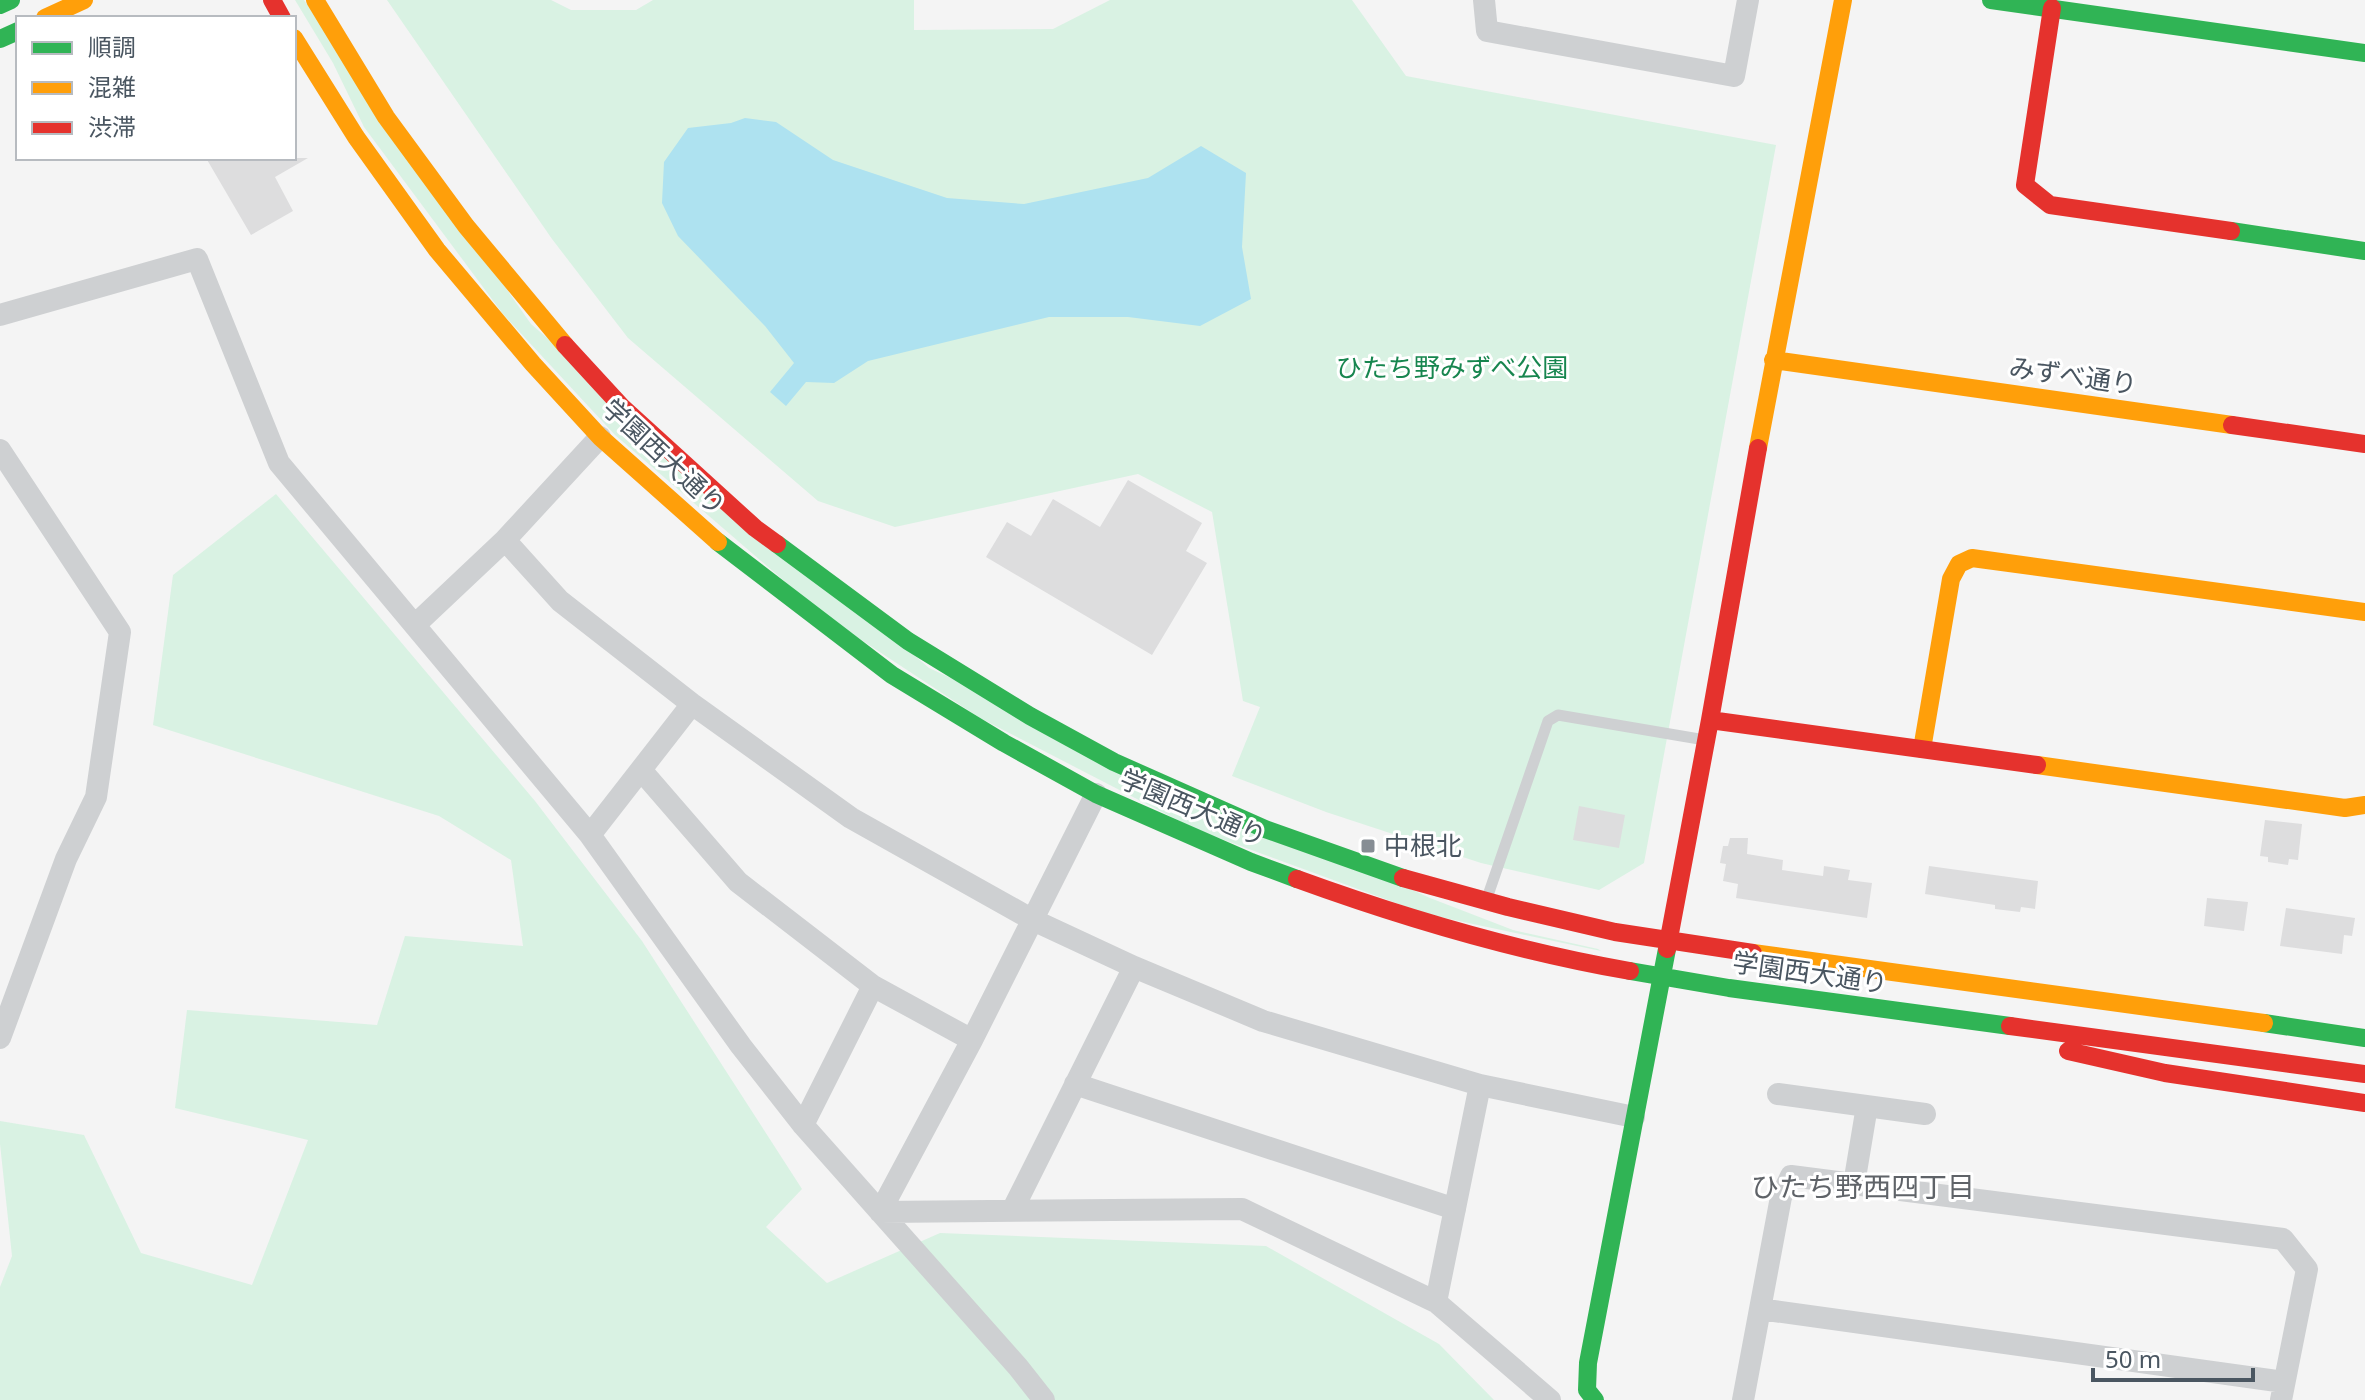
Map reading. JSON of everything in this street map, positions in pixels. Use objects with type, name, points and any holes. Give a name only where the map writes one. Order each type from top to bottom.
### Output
[{"type":"main road","points":[[0,5],[11,0]]},
{"type":"main road","points":[[49,16],[84,0]]},
{"type":"main road","name":"学園西大通り","points":[[315,0],[386,117],[466,226],[558,337],[623,408],[755,528],[908,641],[1030,716],[1114,762],[1265,829],[1393,875],[1615,932],[2365,1038]]},
{"type":"main road","points":[[1595,1400],[1587,1390],[1588,1363],[1710,720],[1773,360],[1843,0]]},
{"type":"main road","points":[[1991,0],[2365,53]]},
{"type":"main road","points":[[2052,8],[2025,185],[2050,205],[2365,251]]},
{"type":"main road","name":"学園西大通り","points":[[296,41],[356,137],[437,250],[533,364],[600,437],[733,555],[892,675],[1096,794],[1251,862],[1385,911],[1509,946],[1729,988],[2365,1074]]},
{"type":"main road","name":"みずべ通り","points":[[1773,360],[2365,444]]},
{"type":"main road","points":[[1922,749],[1951,579],[1959,564],[1972,558],[2365,612]]},
{"type":"main road","points":[[1710,720],[2345,808],[2365,805]]},
{"type":"main road","points":[[1911,975],[2060,976]]},
{"type":"main road","points":[[2231,1000],[2294,1009]]},
{"type":"main road","points":[[1983,1022],[2055,1049],[2165,1073],[2365,1103]]},
{"type":"street","points":[[1484,0],[1487,31],[1734,76],[1748,0]]},
{"type":"street","points":[[0,315],[197,259],[279,463],[590,835],[741,1046],[803,1125],[1044,1400]]},
{"type":"street","points":[[416,624],[505,540],[600,437]]},
{"type":"street","points":[[0,450],[120,632],[96,797],[66,859],[0,1038]]},
{"type":"street","points":[[505,540],[560,601],[692,704],[851,818],[1033,920],[1134,967],[1263,1021],[1480,1085],[1634,1117]]},
{"type":"street","points":[[590,835],[692,704]]},
{"type":"street","points":[[641,770],[738,882],[873,986],[972,1040]]},
{"type":"street","points":[[880,1212],[972,1040],[1096,794]]},
{"type":"street","points":[[1012,1211],[1134,967]]},
{"type":"street","points":[[803,1125],[873,986]]},
{"type":"street","points":[[1075,1084],[1455,1209]]},
{"type":"street","points":[[1436,1302],[1480,1085]]},
{"type":"street","points":[[1778,1094],[1925,1114]]},
{"type":"street","points":[[1854,1184],[1867,1106]]},
{"type":"street","points":[[1743,1400],[1760,1309],[1781,1197],[1791,1176],[2283,1239],[2307,1269],[2282,1391],[1760,1309]]},
{"type":"street","points":[[880,1212],[1242,1209],[1436,1302],[1550,1400]]},
{"type":"lane","points":[[1486,901],[1548,721],[1558,715],[1706,740]]},
{"type":"green space","points":[[295,0],[304,0],[531,324],[929,668],[1430,898],[1513,930],[1601,951],[1426,914],[1197,830],[980,718],[825,616],[615,435],[503,314],[364,127],[333,63]]},
{"type":"green space","name":"ひたち野みずべ公園","points":[[387,0],[551,0],[571,10],[636,10],[653,0],[914,0],[914,30],[1053,29],[1110,0],[1352,0],[1406,76],[1776,145],[1644,863],[1599,890],[1481,863],[1326,812],[1232,776],[1260,707],[1243,701],[1212,512],[1138,474],[895,527],[818,501],[628,338],[552,239]]},
{"type":"green space","points":[[276,494],[535,801],[642,941],[802,1189],[766,1227],[827,1283],[940,1233],[1266,1246],[1439,1344],[1494,1400],[0,1400],[0,1287],[12,1256],[0,1121],[84,1135],[141,1253],[252,1285],[308,1140],[175,1108],[187,1010],[377,1025],[405,936],[523,946],[511,860],[439,816],[153,725],[173,575]]},
{"type":"water","points":[[745,118],[776,122],[833,160],[947,198],[1024,204],[1148,178],[1201,146],[1246,173],[1242,247],[1251,299],[1200,326],[1128,317],[1049,317],[868,361],[834,383],[806,382],[786,406],[770,392],[794,363],[765,326],[678,236],[662,203],[664,162],[688,128],[731,123]]},
{"type":"building","points":[[308,158],[275,177],[293,211],[251,235],[207,160]]},
{"type":"building","points":[[1128,480],[1202,523],[1186,551],[1207,563],[1152,655],[986,557],[1007,522],[1031,536],[1053,499],[1100,527]]},
{"type":"building","points":[[1579,806],[1625,815],[1619,848],[1573,840]]},
{"type":"building","points":[[2265,820],[2302,824],[2298,860],[2289,859],[2288,865],[2268,862],[2268,857],[2260,856]]},
{"type":"building","points":[[1730,838],[1748,838],[1747,854],[1783,860],[1782,870],[1823,876],[1824,866],[1850,870],[1848,880],[1872,883],[1867,918],[1736,898],[1738,884],[1723,881],[1726,864],[1720,863],[1723,846],[1728,846]]},
{"type":"building","points":[[1929,866],[2038,881],[2035,909],[2021,907],[2020,912],[1995,909],[1995,905],[1925,894]]},
{"type":"building","points":[[2207,898],[2248,902],[2244,931],[2204,926]]},
{"type":"building","points":[[2286,908],[2355,918],[2352,936],[2344,935],[2342,954],[2280,946]]},
{"type":"traffic: fast","points":[[0,5],[11,0]]},
{"type":"traffic: fast","points":[[1991,0],[2365,53]]},
{"type":"traffic: fast","points":[[0,39],[16,32]]},
{"type":"traffic: fast","points":[[2231,231],[2365,251]]},
{"type":"traffic: fast","points":[[718,542],[892,675],[1004,743],[1096,794],[1297,879]]},
{"type":"traffic: fast","points":[[777,544],[908,641],[1030,716],[1114,762],[1265,829],[1403,878]]},
{"type":"traffic: fast","points":[[1595,1400],[1587,1390],[1588,1363],[1667,949]]},
{"type":"traffic: fast","points":[[1630,971],[1729,988],[2010,1026]]},
{"type":"traffic: fast","points":[[2264,1023],[2365,1038]]},
{"type":"traffic: slow","points":[[49,16],[84,0]]},
{"type":"traffic: slow","points":[[315,0],[386,117],[466,226],[565,345]]},
{"type":"traffic: slow","points":[[1758,448],[1843,0]]},
{"type":"traffic: slow","points":[[296,41],[356,137],[437,250],[533,364],[600,437],[718,542]]},
{"type":"traffic: slow","points":[[1773,360],[2232,425]]},
{"type":"traffic: slow","points":[[1922,749],[1951,579],[1959,564],[1972,558],[2365,612]]},
{"type":"traffic: slow","points":[[2037,765],[2345,808],[2365,805]]},
{"type":"traffic: slow","points":[[1753,953],[2264,1023]]},
{"type":"traffic: jam","points":[[272,0],[281,16]]},
{"type":"traffic: jam","points":[[2052,8],[2025,185],[2050,205],[2231,231]]},
{"type":"traffic: jam","points":[[565,345],[623,408],[755,528],[777,544]]},
{"type":"traffic: jam","points":[[2232,425],[2365,444]]},
{"type":"traffic: jam","points":[[1667,949],[1758,448]]},
{"type":"traffic: jam","points":[[1710,720],[2037,765]]},
{"type":"traffic: jam","points":[[1403,878],[1615,932],[1753,953]]},
{"type":"traffic: jam","points":[[1297,879],[1462,932],[1545,954],[1630,971]]},
{"type":"traffic: jam","points":[[2010,1026],[2365,1074]]},
{"type":"traffic: jam","points":[[2068,1051],[2165,1073],[2365,1103]]},
{"type":"place","name":"中根北","points":[[1368,846]]},
{"type":"district","name":"ひたち野西四丁目","points":[[1863,1187]]}]
